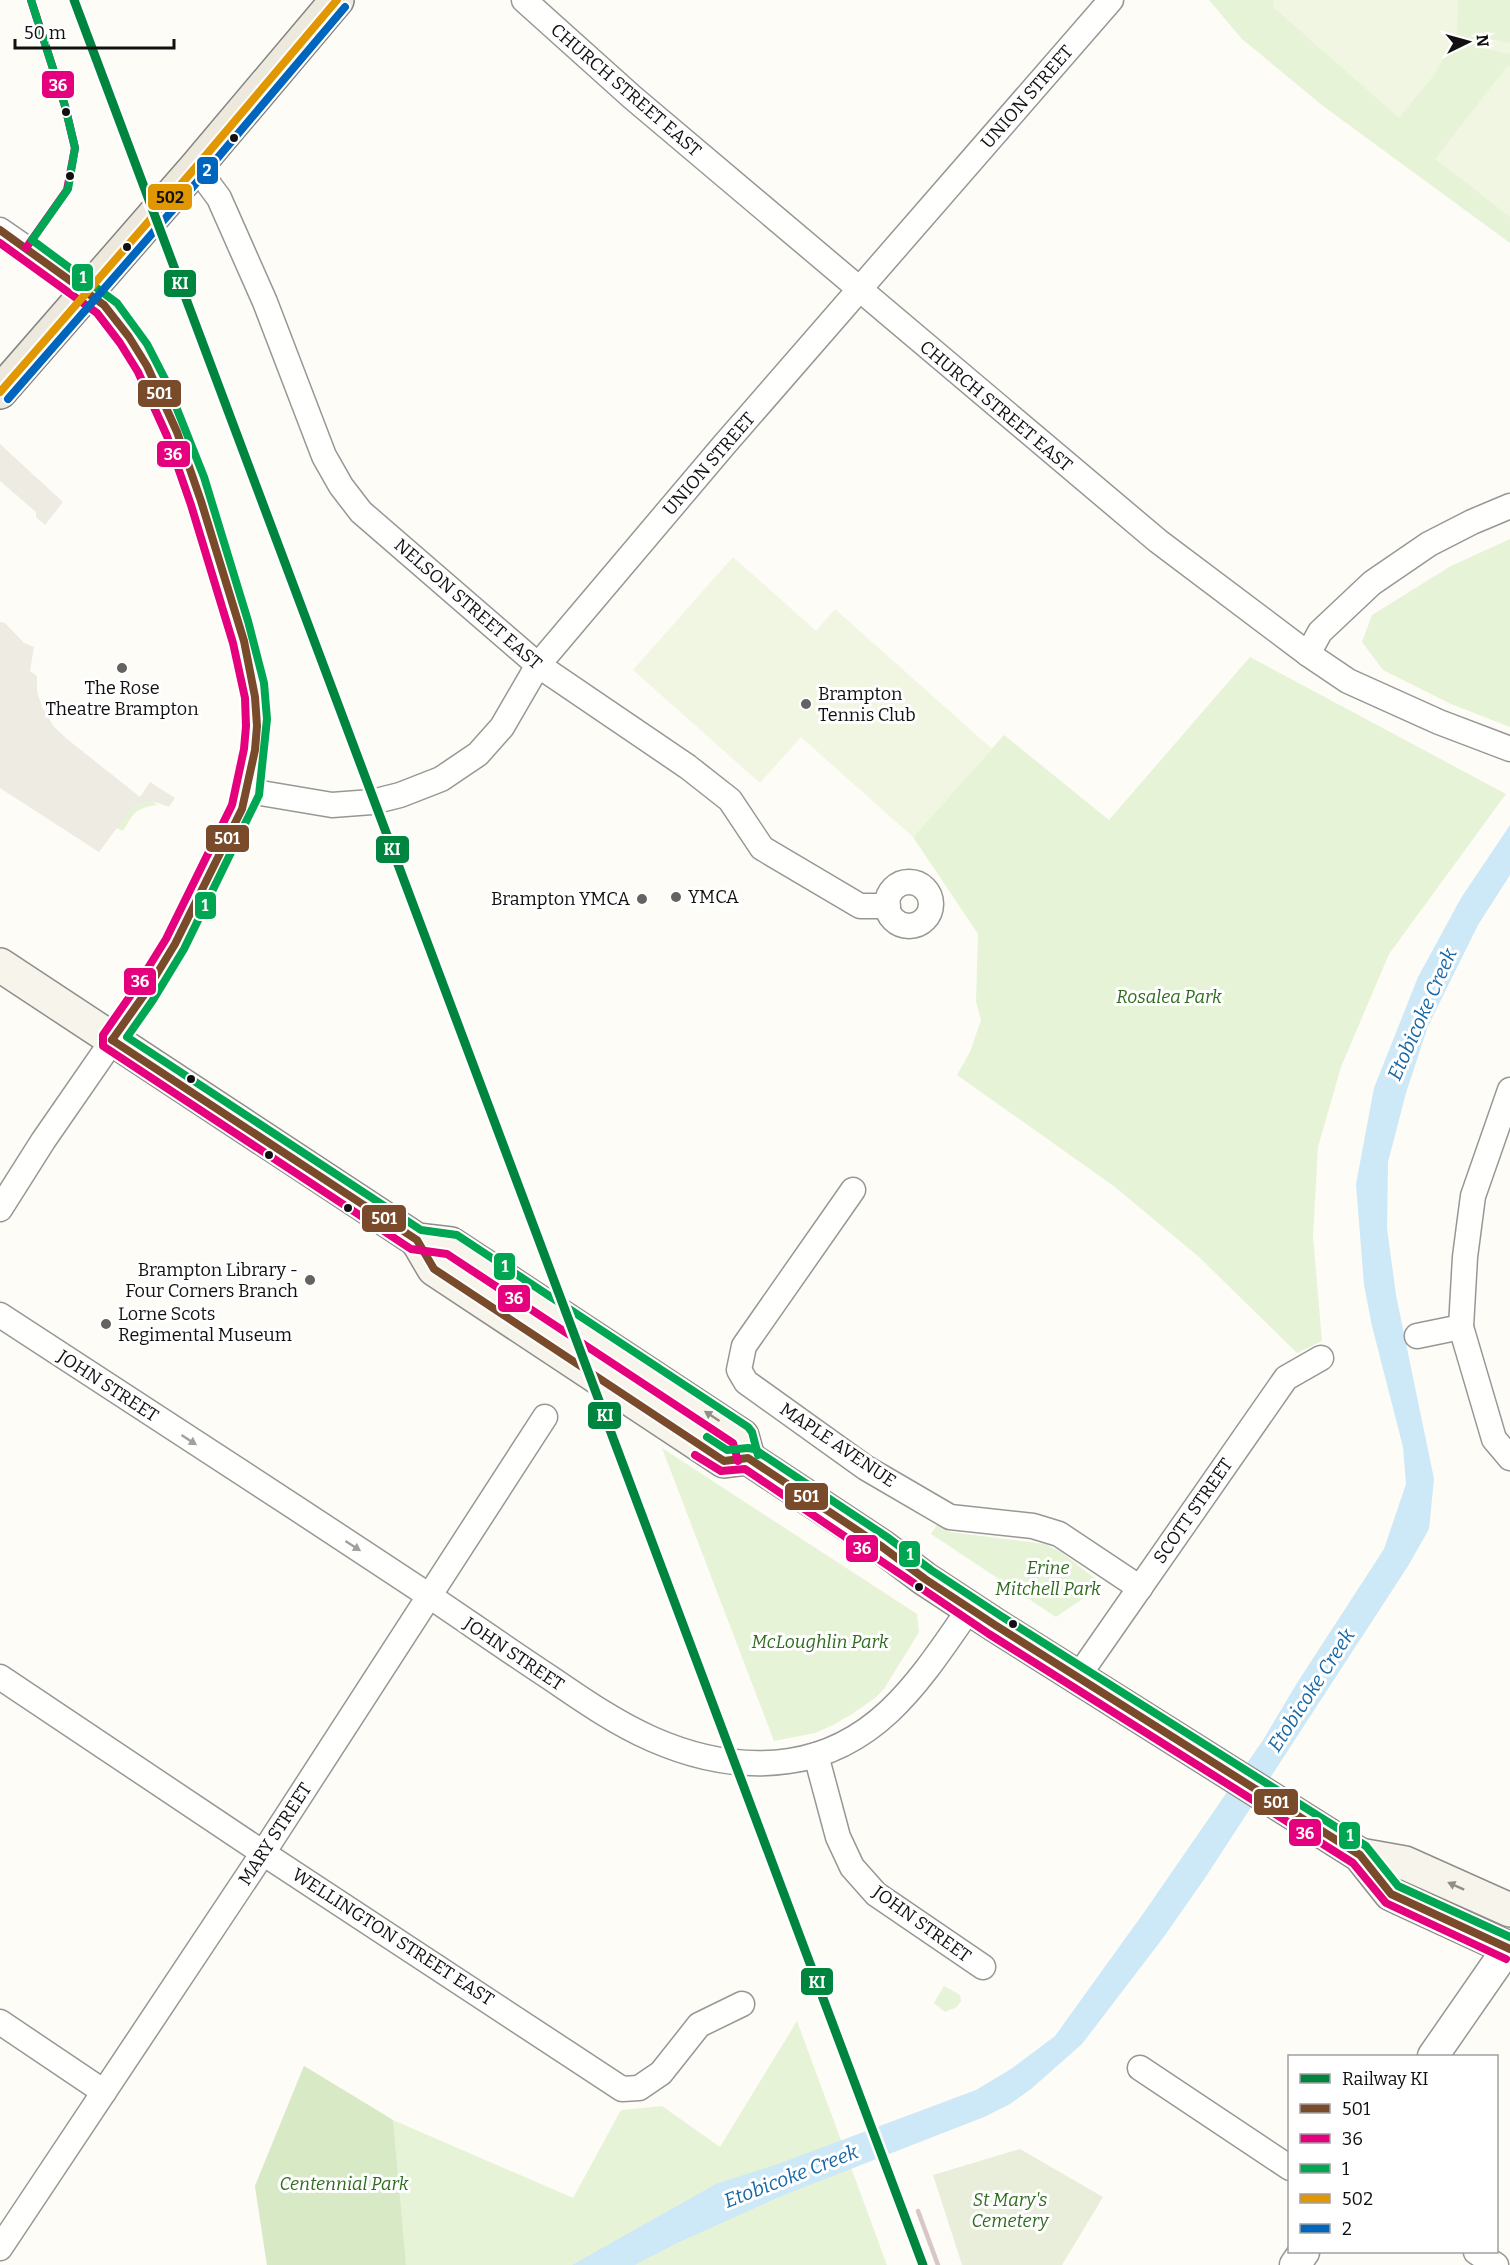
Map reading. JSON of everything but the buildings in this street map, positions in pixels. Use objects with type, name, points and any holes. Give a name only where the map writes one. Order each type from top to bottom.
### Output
[{"type":"main road","points":[[0,392],[196,167],[337,0]]},
{"type":"main road","points":[[0,965],[417,1240],[434,1269],[724,1461],[748,1458],[881,1546],[925,1579],[1077,1678],[1360,1856],[1391,1894],[1509,1947]]},
{"type":"main road","points":[[1360,1856],[1406,1863],[1510,1910]]},
{"type":"street","name":"CHURCH STREET EAST","points":[[524,0],[632,97],[1158,541],[1308,654],[1348,681],[1439,722],[1509,748]]},
{"type":"street","name":"UNION STREET","points":[[249,791],[332,805],[381,800],[441,779],[478,754],[502,728],[538,665],[724,445],[1111,0]]},
{"type":"street","name":"NELSON STREET EAST","points":[[196,167],[219,198],[265,302],[324,456],[341,486],[361,512],[538,665],[688,767],[730,800],[762,848],[860,906],[888,906]]},
{"type":"street","points":[[0,230],[109,310],[138,350],[156,384],[194,480],[238,624],[254,684],[257,719],[249,791],[175,944],[0,1209]]},
{"type":"street","points":[[1308,654],[1320,632],[1372,583],[1429,544],[1510,506]]},
{"type":"street","points":[[1510,1090],[1473,1196],[1465,1257],[1461,1327],[1494,1439],[1510,1458]]},
{"type":"street","name":"MAPLE AVENUE","points":[[853,1190],[744,1346],[739,1370],[746,1382],[866,1468],[950,1517],[1033,1526],[1059,1534],[1140,1588]]},
{"type":"street","name":"JOHN STREET","points":[[0,1316],[429,1596],[606,1716],[653,1740],[720,1761],[773,1763],[816,1755],[838,1837],[852,1867],[876,1894],[983,1967]]},
{"type":"street","points":[[1417,1336],[1461,1327]]},
{"type":"street","name":"SCOTT STREET","points":[[1077,1678],[1286,1378],[1321,1358]]},
{"type":"street","name":"MARY STREET","points":[[0,2248],[263,1853],[544,1417]]},
{"type":"street","points":[[816,1755],[860,1735],[906,1697],[970,1608]]},
{"type":"street","name":"WELLINGTON STREET EAST","points":[[0,1677],[622,2089],[639,2088],[661,2073],[699,2025],[742,2004]]},
{"type":"street","points":[[1434,2055],[1509,1947]]},
{"type":"street","points":[[0,2022],[104,2092]]},
{"type":"street","points":[[1140,2068],[1288,2167]]},
{"type":"street","points":[[1478,2253],[1496,2265]]},
{"type":"green space","points":[[1209,0],[1510,0],[1510,243],[1323,106],[1242,39]]},
{"type":"green space","points":[[1273,0],[1458,0],[1457,33],[1435,74],[1399,118],[1274,8]]},
{"type":"green space","points":[[1475,36],[1510,43],[1510,54],[1473,46]]},
{"type":"green space","points":[[1508,65],[1510,66],[1510,217],[1435,159]]},
{"type":"green space","points":[[1510,539],[1510,727],[1451,704],[1383,670],[1362,642],[1372,615],[1451,566]]},
{"type":"green space","name":"Brampton Tennis Club","points":[[733,557],[816,631],[835,609],[992,749],[913,837],[801,737],[760,783],[633,670]]},
{"type":"green space","name":"Rosalea Park","points":[[1250,657],[1506,794],[1389,954],[1341,1067],[1318,1147],[1313,1236],[1322,1341],[1297,1353],[1199,1257],[1115,1187],[957,1075],[970,1052],[981,1020],[976,1001],[978,934],[913,837],[1004,735],[1109,820]]},
{"type":"green space","points":[[152,801],[157,805],[139,810],[129,820],[123,831],[110,825],[134,805]]},
{"type":"green space","name":"McLoughlin Park","points":[[662,1448],[917,1614],[919,1632],[884,1689],[875,1698],[852,1714],[815,1733],[774,1741]]},
{"type":"green space","name":"Erine Mitchell Park","points":[[937,1525],[950,1532],[1045,1544],[1061,1552],[1102,1584],[1056,1617],[931,1534]]},
{"type":"green space","points":[[944,1986],[960,1995],[961,2001],[957,2007],[945,2012],[934,2003]]},
{"type":"green space","name":"Centennial Park","points":[[797,2021],[887,2265],[267,2265],[255,2186],[304,2066],[393,2120],[573,2198],[621,2110],[662,2106],[720,2147]]},
{"type":"green space","points":[[304,2066],[393,2120],[406,2265],[267,2265],[255,2186]]},
{"type":"green space","name":"St Mary's Cemetery","points":[[1020,2149],[1103,2197],[1062,2265],[962,2265],[933,2175]]},
{"type":"shaded area","points":[[0,444],[63,502],[45,525],[36,517],[36,512],[0,481]]},
{"type":"shaded area","points":[[0,622],[5,623],[24,643],[34,647],[30,671],[37,676],[37,691],[42,707],[54,727],[140,797],[150,782],[175,798],[169,807],[152,801],[134,805],[99,852],[0,788]]},
{"type":"water","name":"Etobicoke Creek","points":[[1510,825],[1510,875],[1478,925],[1428,1026],[1406,1093],[1388,1162],[1387,1228],[1396,1295],[1434,1479],[1429,1529],[1408,1566],[1205,1878],[1163,1938],[1082,2044],[1031,2089],[1010,2104],[984,2117],[784,2195],[677,2243],[635,2265],[572,2265],[716,2184],[778,2164],[976,2090],[1011,2069],[1055,2036],[1263,1740],[1384,1549],[1406,1484],[1403,1447],[1372,1326],[1364,1285],[1356,1184],[1374,1088],[1418,977],[1461,898]]},
{"type":"railway","points":[[918,2211],[938,2265]]},
{"type":"rail line","name":"KI","points":[[74,0],[923,2265]]},
{"type":"transit line","name":"36","points":[[26,248],[67,190],[75,148],[65,106],[31,0]]},
{"type":"transit line","name":"1","points":[[31,0],[65,106],[75,148],[68,189],[32,240],[117,303],[147,344],[165,379],[204,477],[248,621],[264,683],[267,719],[259,795],[184,949],[127,1037],[421,1230],[457,1235],[748,1427],[752,1432],[758,1455]]},
{"type":"transit line","name":"502","points":[[0,392],[196,167],[337,0]]},
{"type":"transit line","name":"2","points":[[8,399],[204,174],[345,7]]},
{"type":"transit line","name":"501","points":[[0,230],[104,305],[129,337],[147,366],[177,432],[201,501],[244,641],[255,697],[257,726],[255,750],[242,809],[175,944],[144,995],[112,1040]]},
{"type":"transit line","name":"36","points":[[0,243],[97,313],[138,372],[167,436],[191,505],[233,643],[245,698],[244,749],[232,805],[166,939],[103,1035],[103,1046],[411,1249],[447,1254],[733,1443],[738,1461]]},
{"type":"transit line","name":"501","points":[[112,1040],[417,1240],[434,1269],[724,1461],[748,1458],[995,1625],[1360,1855],[1391,1894],[1510,1949]]},
{"type":"transit line","name":"1","points":[[707,1437],[727,1450],[754,1449],[1001,1616],[1366,1846],[1398,1886],[1510,1937]]},
{"type":"transit line","name":"36","points":[[695,1455],[721,1471],[745,1469],[989,1634],[1353,1863],[1386,1903],[1506,1959]]},
{"type":"place","name":"The Rose Theatre Brampton","points":[[122,668]]},
{"type":"place","name":"Brampton Tennis Club","points":[[806,704]]},
{"type":"place","name":"YMCA","points":[[676,897]]},
{"type":"place","name":"Brampton YMCA","points":[[642,899]]},
{"type":"place","name":"Brampton Library - Four Corners Branch","points":[[310,1280]]},
{"type":"place","name":"Lorne Scots Regimental Museum","points":[[106,1324]]}]
